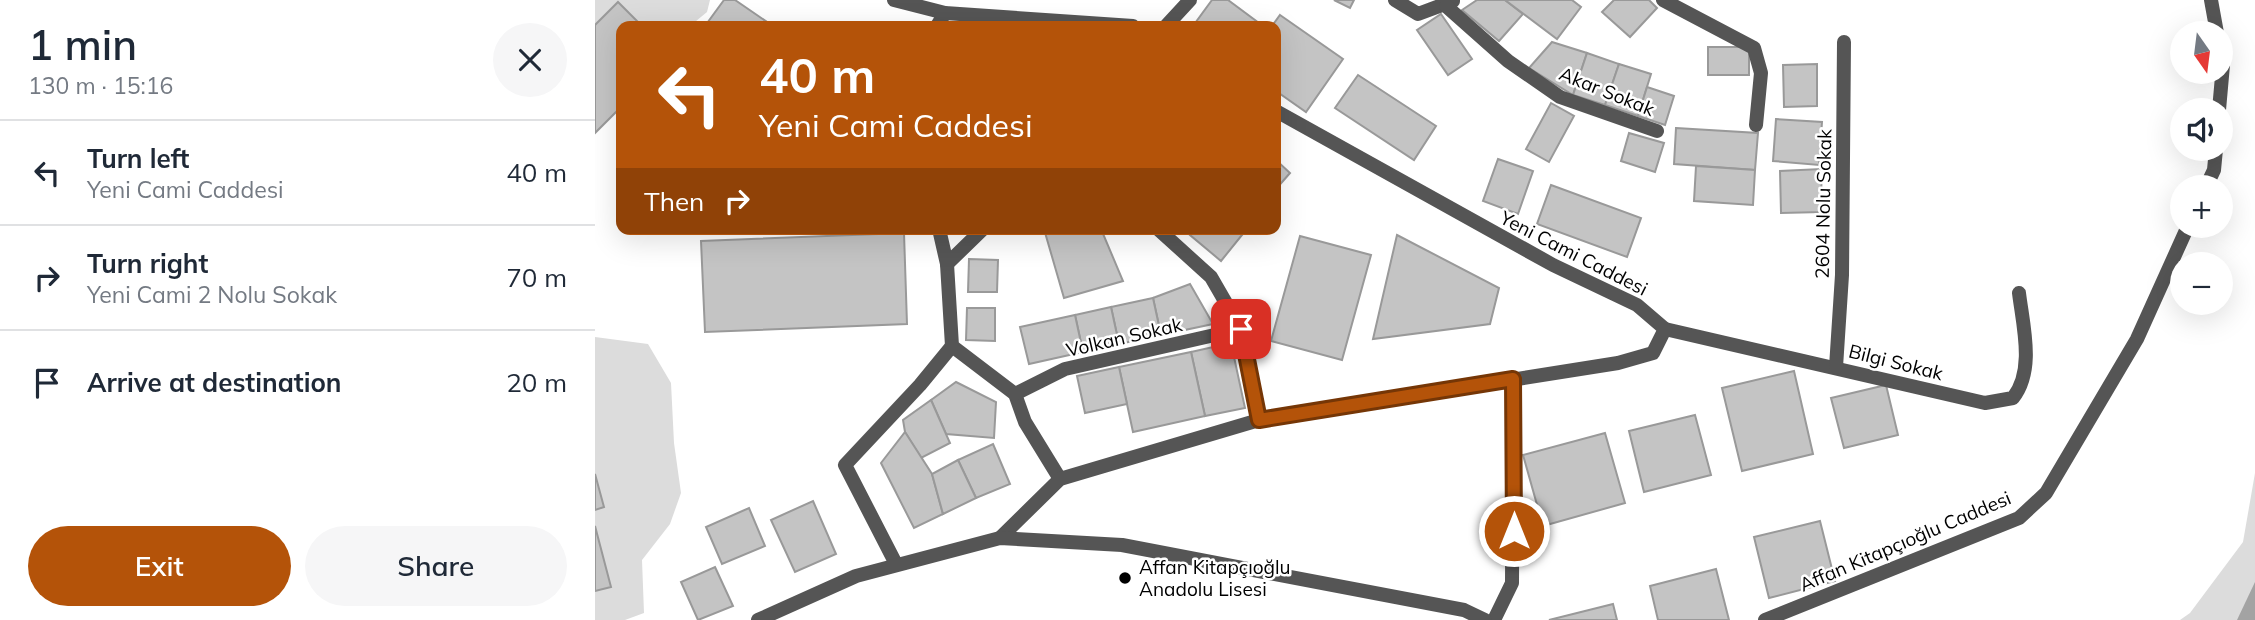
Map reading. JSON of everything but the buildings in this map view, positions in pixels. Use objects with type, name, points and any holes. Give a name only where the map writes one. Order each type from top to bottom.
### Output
[{"type":"street","points":[[894,0],[945,13],[1061,21]]},
{"type":"street","points":[[1171,21],[1190,0]]},
{"type":"street","points":[[1395,0],[1418,14],[1450,3]]},
{"type":"street","points":[[1663,0],[1754,48],[1761,73],[1756,125]]},
{"type":"street","points":[[2211,0],[2215,21]]},
{"type":"street","name":"Akar Sokak","points":[[1450,3],[1509,61],[1560,97],[1657,131]]},
{"type":"street","points":[[940,21],[945,13]]},
{"type":"street","name":"2604 Nolu Sokak","points":[[1836,366],[1842,275],[1844,42]]},
{"type":"street","name":"Yeni Cami Caddesi","points":[[1281,114],[1552,265],[1637,305],[1665,329]]},
{"type":"street","points":[[896,564],[845,465],[920,386],[952,346],[947,264],[940,235]]},
{"type":"street","points":[[947,264],[977,235]]},
{"type":"street","points":[[1164,235],[1211,278],[1241,329],[1259,420]]},
{"type":"street","name":"Affan Kitapçıoğlu Caddesi","points":[[1765,620],[2019,518],[2046,493],[2137,339],[2183,238]]},
{"type":"street","name":"Bilgi Sokak","points":[[1665,329],[1836,366],[1985,403],[2013,398],[2022,386],[2026,346],[2019,293]]},
{"type":"street","name":"Volkan Sokak","points":[[1015,394],[1065,369],[1241,329]]},
{"type":"street","points":[[1000,538],[1060,479],[1259,420],[1618,363],[1653,353],[1665,329]]},
{"type":"street","points":[[952,346],[1015,394],[1025,422],[1060,479]]},
{"type":"street","points":[[1494,620],[1512,583],[1513,379]]},
{"type":"street","points":[[758,620],[856,576],[1000,538],[1122,545],[1464,610],[1485,620]]},
{"type":"shaded area","points":[[595,0],[710,0],[707,12],[696,21],[638,21],[627,18],[595,25]]},
{"type":"shaded area","points":[[595,337],[648,344],[671,383],[674,443],[681,493],[670,524],[642,560],[644,613],[625,620],[595,620]]},
{"type":"shaded area","points":[[2255,473],[2255,620],[2180,620],[2190,613],[2243,542]]},
{"type":"shaded area","points":[[2255,582],[2255,620],[2237,620]]},
{"type":"place","name":"Affan Kitapçıoğlu Anadolu Lisesi","points":[[1125,578]]},
{"type":"route","points":[[1241,329],[1259,420],[1513,379],[1514,531]]}]
